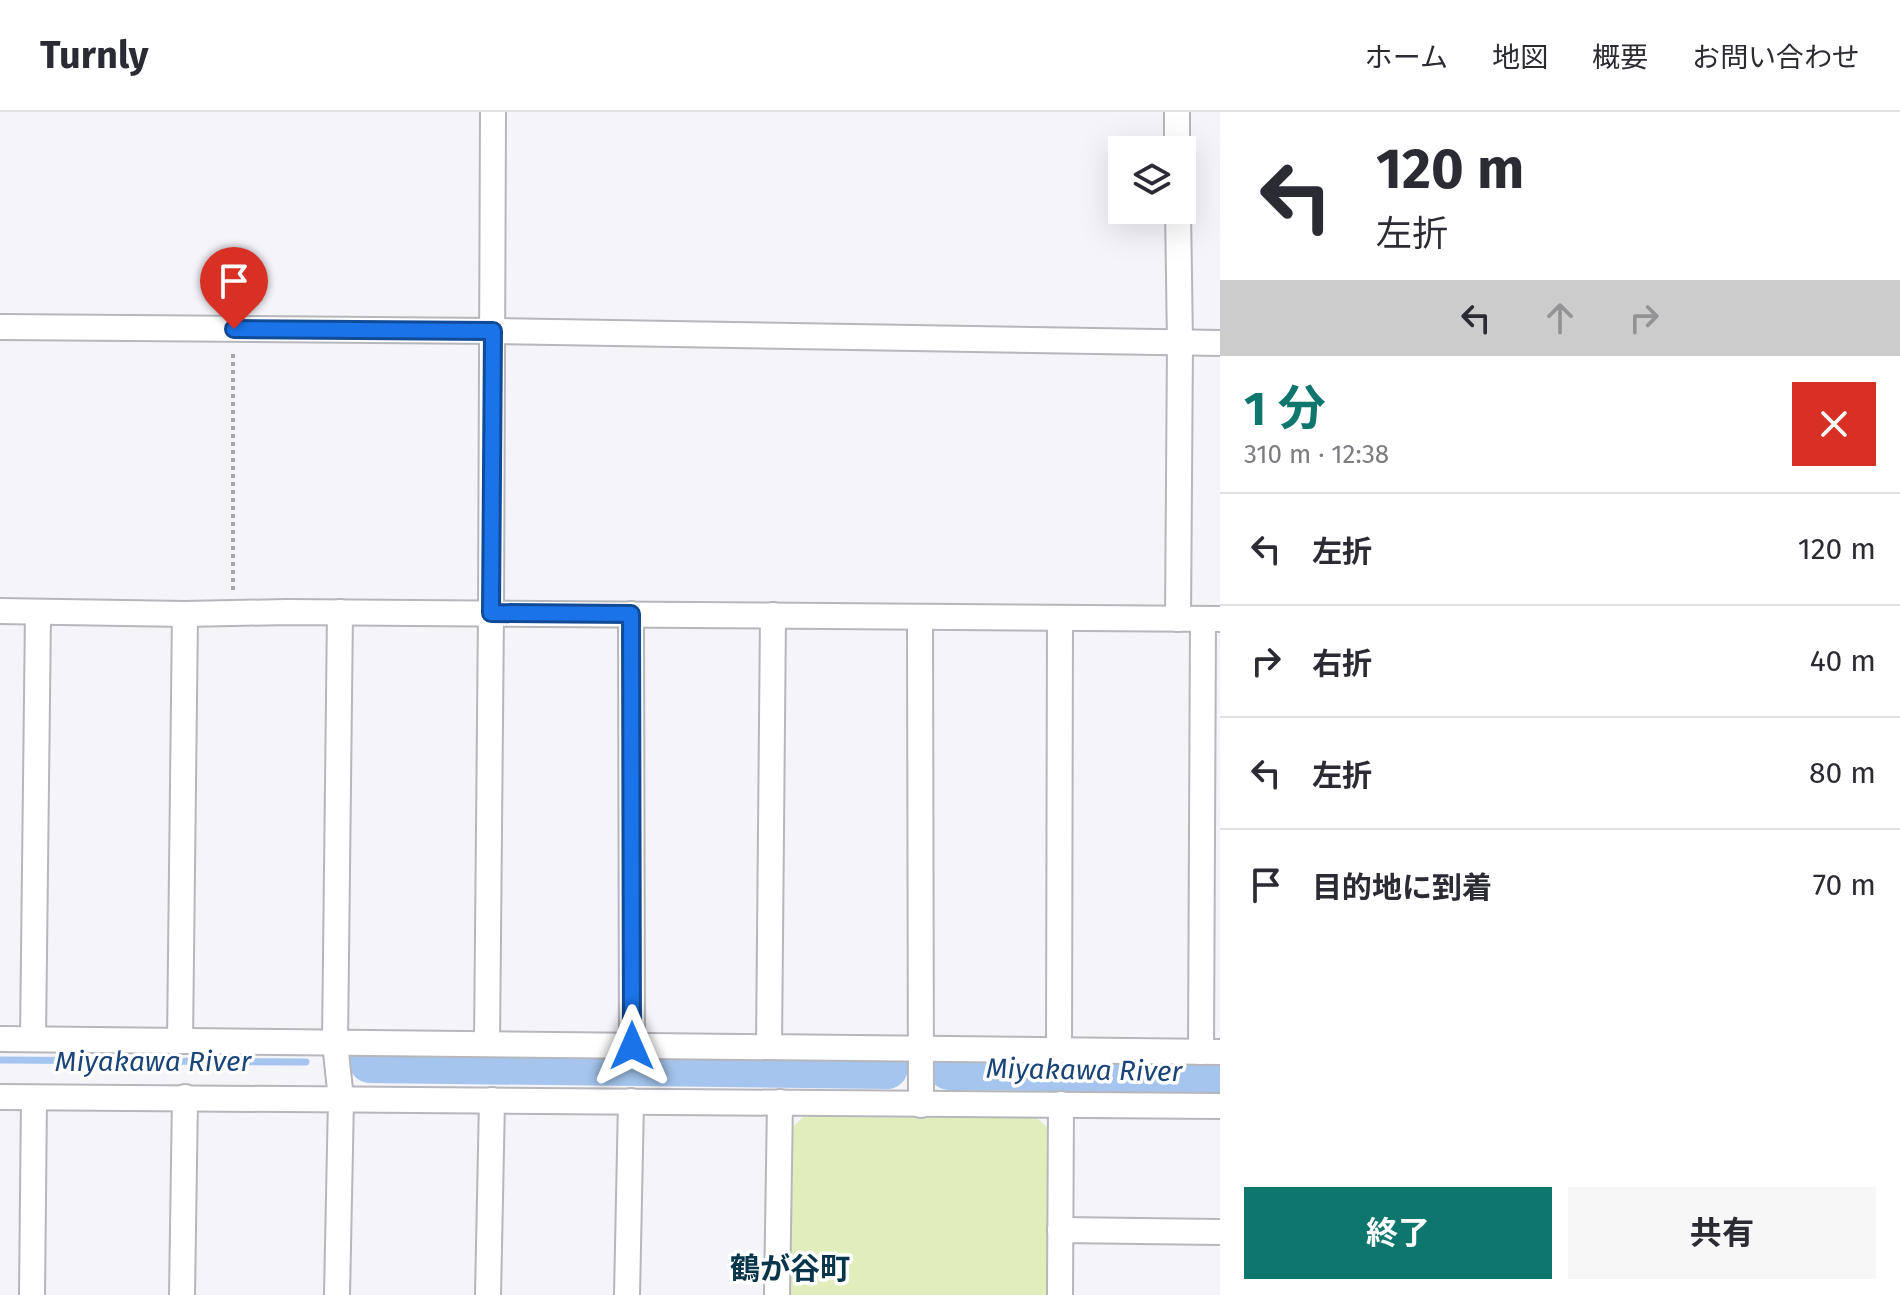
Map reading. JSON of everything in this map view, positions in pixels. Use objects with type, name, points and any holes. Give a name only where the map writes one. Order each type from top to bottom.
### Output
[{"type":"street","points":[[487,1044],[493,112]]},
{"type":"street","points":[[1177,112],[1177,136]]},
{"type":"street","points":[[1178,224],[1178,619]]},
{"type":"street","points":[[0,327],[493,331],[1220,343]]},
{"type":"street","points":[[0,611],[1211,619],[1210,1052],[0,1039]]},
{"type":"street","points":[[33,1039],[38,612]]},
{"type":"street","points":[[337,1295],[341,1099],[335,1043],[340,612]]},
{"type":"street","points":[[180,1041],[185,614]]},
{"type":"street","points":[[631,614],[632,1046]]},
{"type":"street","points":[[769,1047],[773,615]]},
{"type":"street","points":[[920,617],[921,1105]]},
{"type":"street","points":[[1059,1051],[1060,618]]},
{"type":"street","points":[[0,1097],[1220,1106]]},
{"type":"street","points":[[182,1295],[185,1097]]},
{"type":"street","points":[[32,1295],[34,1098]]},
{"type":"street","points":[[488,1295],[492,1100]]},
{"type":"street","points":[[627,1295],[631,1101]]},
{"type":"street","points":[[777,1295],[780,1102]]},
{"type":"street","points":[[1060,1295],[1061,1104]]},
{"type":"street","points":[[1060,1230],[1220,1232]]},
{"type":"path","points":[[233,613],[234,329]]},
{"type":"green space","points":[[803,1117],[1037,1118],[1048,1128],[1047,1295],[789,1295],[791,1129]]},
{"type":"waterway","name":"Miyakawa River","points":[[0,1060],[306,1062]]},
{"type":"waterway","name":"Miyakawa River","points":[[370,1062],[887,1068]]},
{"type":"waterway","name":"Miyakawa River","points":[[949,1069],[1220,1072]]},
{"type":"district","name":"鶴が谷町","points":[[790,1269]]},
{"type":"route","points":[[234,329],[493,331],[491,613],[631,614],[632,1046]]}]
